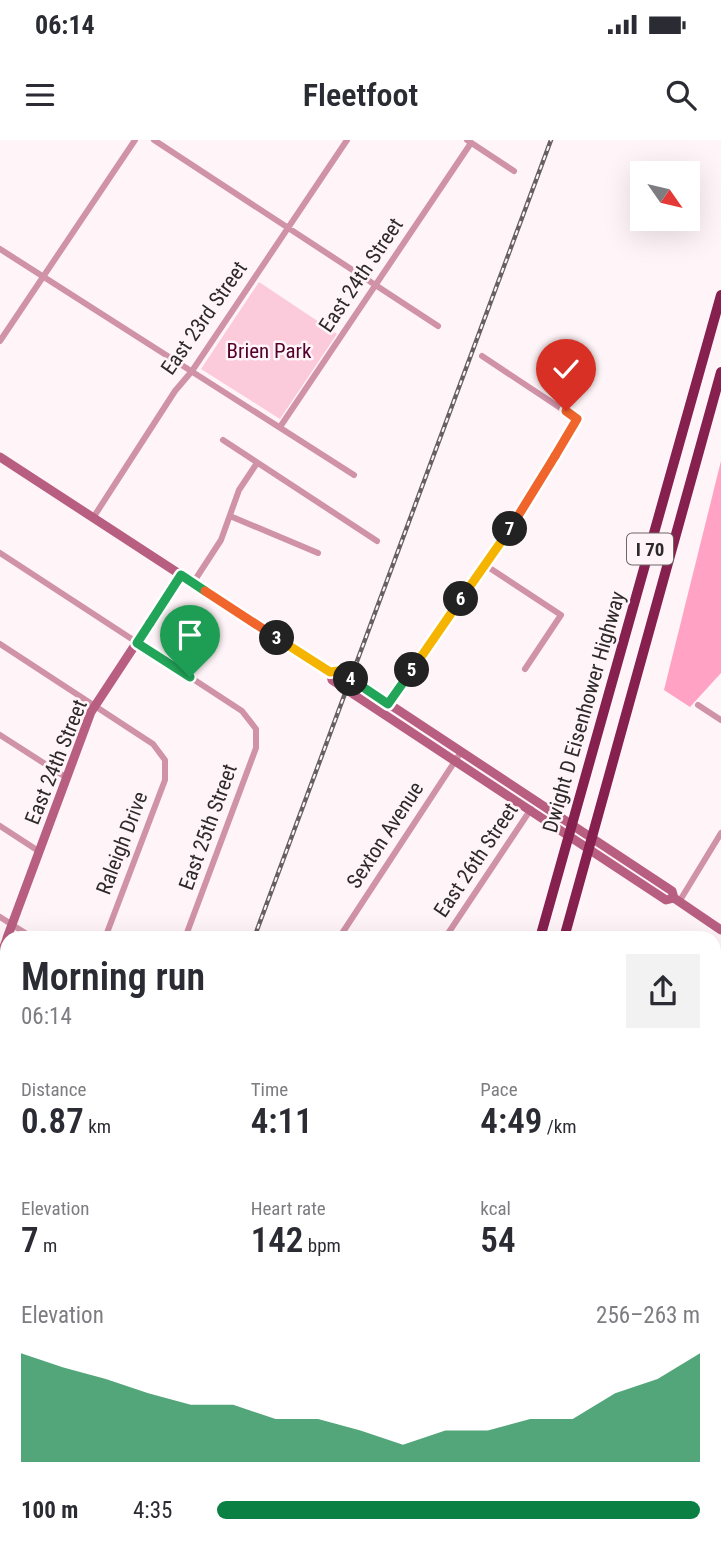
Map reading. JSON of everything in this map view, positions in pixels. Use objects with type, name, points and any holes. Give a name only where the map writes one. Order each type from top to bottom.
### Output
[{"type":"highway","name":"Dwight D Eisenhower Highway","points":[[542,931],[721,295]]},
{"type":"highway","name":"Dwight D Eisenhower Highway","points":[[566,931],[721,372]]},
{"type":"main road","points":[[0,457],[330,672],[338,671],[672,891],[676,900],[721,930]]},
{"type":"main road","name":"East 24th Street","points":[[10,931],[95,706],[181,575]]},
{"type":"main road","points":[[330,672],[332,680],[382,713],[666,900],[676,900]]},
{"type":"street","points":[[0,341],[135,140]]},
{"type":"street","points":[[154,140],[438,326]]},
{"type":"street","name":"East 23rd Street","points":[[93,518],[175,391],[192,372],[347,140]]},
{"type":"street","points":[[469,141],[514,171]]},
{"type":"street","name":"East 24th Street","points":[[280,427],[469,141]]},
{"type":"street","points":[[0,248],[354,475]]},
{"type":"street","points":[[382,713],[530,499],[577,419],[482,356]]},
{"type":"street","points":[[223,440],[377,541]]},
{"type":"street","points":[[193,583],[217,547],[239,490],[257,463]]},
{"type":"street","points":[[230,516],[318,553]]},
{"type":"street","points":[[0,553],[137,643]]},
{"type":"street","points":[[485,565],[561,615],[525,668]]},
{"type":"street","name":"East 25th Street","points":[[137,643],[242,711],[255,727],[256,748],[188,931]]},
{"type":"street","points":[[0,644],[95,706]]},
{"type":"street","points":[[698,705],[721,720]]},
{"type":"street","name":"Raleigh Drive","points":[[95,706],[155,745],[165,760],[165,780],[108,931]]},
{"type":"street","points":[[0,735],[67,778]]},
{"type":"street","name":"Sexton Avenue","points":[[344,931],[461,752]]},
{"type":"street","name":"East 26th Street","points":[[450,931],[536,801]]},
{"type":"street","points":[[0,826],[40,852]]},
{"type":"street","points":[[676,900],[721,833]]},
{"type":"street","points":[[0,917],[22,931]]},
{"type":"green space","name":"Brien Park","points":[[259,282],[337,334],[280,419],[201,369]]},
{"type":"shaded area","points":[[721,461],[721,673],[690,707],[664,690]]},
{"type":"railway","points":[[257,931],[551,140]]},
{"type":"route","points":[[190,677],[137,643],[181,575],[330,672],[338,671],[388,704],[530,499],[577,419],[566,411]]}]
